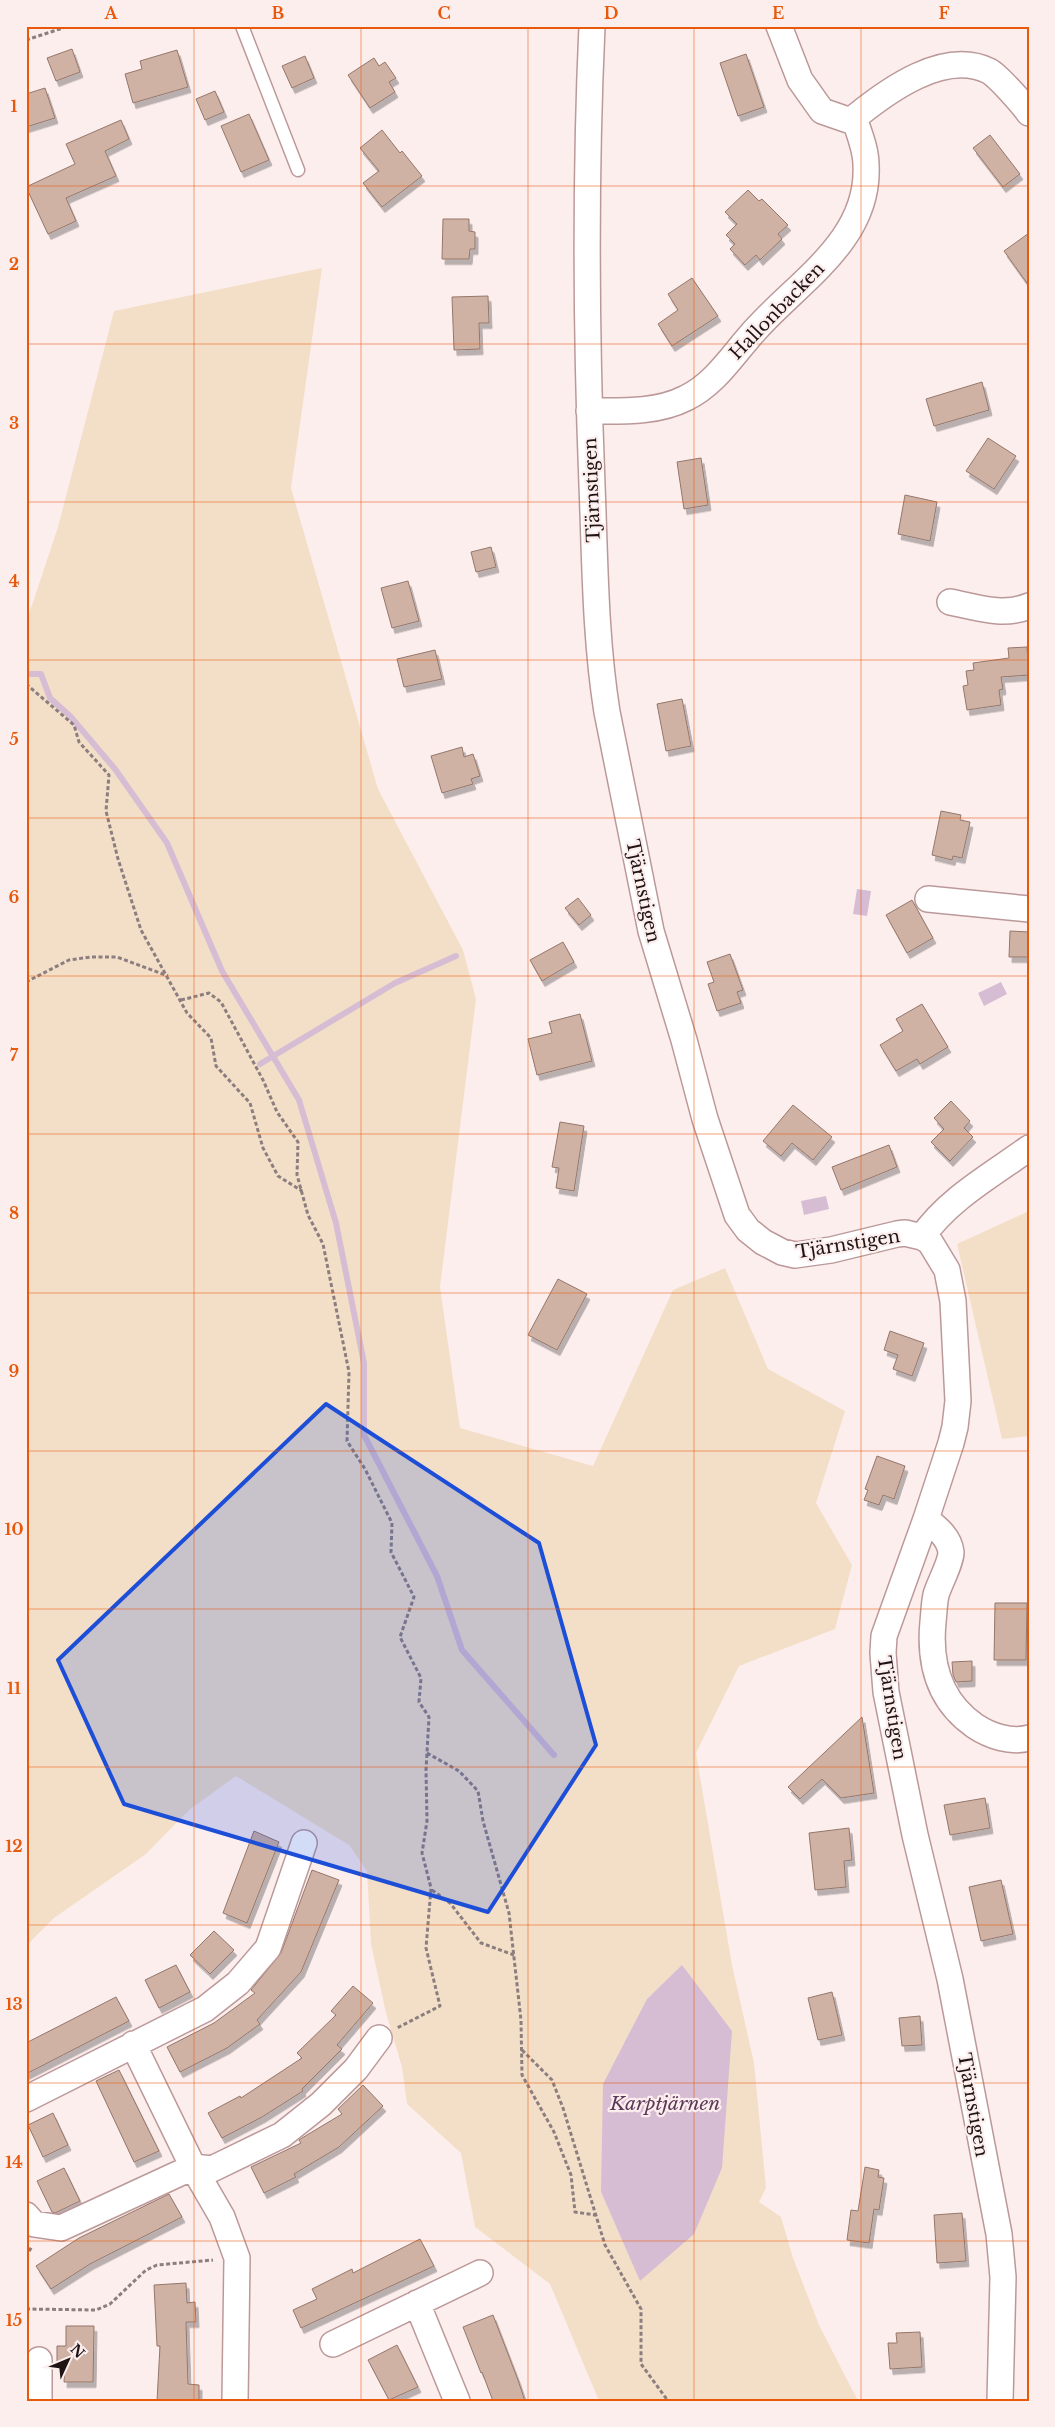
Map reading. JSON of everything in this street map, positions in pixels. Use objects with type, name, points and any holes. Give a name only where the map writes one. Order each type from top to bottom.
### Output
[{"type":"street","name":"Tjärnstigen","points":[[592,26],[587,322],[589,411],[602,678],[651,931],[684,1040],[704,1119],[733,1206],[748,1230],[762,1242],[782,1252],[795,1255],[831,1250],[897,1234],[905,1233],[922,1237],[936,1250],[947,1270],[953,1301],[958,1370],[956,1427],[926,1519],[887,1624],[883,1653],[886,1692],[915,1835],[958,2021],[978,2134],[999,2234],[1003,2277],[1000,2401]]},
{"type":"street","points":[[779,26],[800,80],[822,111],[848,120],[854,118],[888,90],[932,69],[962,65],[989,72],[1023,104],[1029,113]]},
{"type":"street","name":"Hallonbacken","points":[[589,411],[656,408],[685,399],[699,392],[713,379],[787,296],[834,252],[849,233],[856,219],[866,181],[865,154],[854,118]]},
{"type":"street","points":[[950,602],[1000,612],[1012,612],[1029,606]]},
{"type":"street","points":[[928,899],[1029,909]]},
{"type":"street","points":[[922,1237],[931,1223],[947,1208],[1029,1148]]},
{"type":"street","points":[[926,1519],[939,1529],[948,1541],[951,1554],[935,1596],[931,1637],[933,1665],[942,1692],[954,1709],[984,1732],[1004,1738],[1022,1740],[1029,1738]]},
{"type":"street","points":[[26,2099],[204,2008],[238,1983],[268,1948],[304,1843]]},
{"type":"street","points":[[26,2215],[34,2224],[61,2228],[193,2167],[212,2169],[282,2135],[321,2104],[387,2034]]},
{"type":"street","points":[[134,2044],[193,2167],[222,2217],[236,2258],[235,2401]]},
{"type":"street","points":[[333,2344],[480,2273]]},
{"type":"street","points":[[417,2304],[457,2401]]},
{"type":"street","points":[[39,2360],[39,2401]]},
{"type":"lane","points":[[242,26],[298,170]]},
{"type":"path","points":[[26,40],[69,26]]},
{"type":"path","points":[[26,684],[74,725],[79,742],[108,775],[106,812],[118,859],[141,930],[188,1013],[211,1038],[216,1066],[250,1103],[263,1148],[278,1176],[302,1191]]},
{"type":"path","points":[[26,982],[68,960],[91,957],[117,957],[168,977]]},
{"type":"path","points":[[181,1000],[209,992],[221,1002],[232,1027],[263,1080],[277,1112],[298,1142],[297,1175],[308,1215],[323,1244],[349,1372],[347,1441],[365,1469],[392,1522],[391,1552],[414,1597],[400,1638],[421,1678],[419,1702],[430,1717],[427,1753],[427,1820],[422,1853],[431,1889],[426,1948],[440,2006],[387,2034]]},
{"type":"path","points":[[427,1753],[460,1771],[478,1791],[483,1821],[509,1913],[521,2020],[522,2075],[554,2132],[571,2175],[575,2212],[595,2215]]},
{"type":"path","points":[[431,1889],[450,1903],[481,1943],[514,1955]]},
{"type":"path","points":[[522,2050],[552,2080],[575,2146],[605,2245],[641,2309],[642,2364],[668,2401]]},
{"type":"path","points":[[26,2309],[96,2310],[110,2304],[146,2270],[157,2265],[236,2258]]},
{"type":"highlighted area","points":[[326,1404],[539,1543],[596,1745],[488,1912],[124,1804],[58,1660]]},
{"type":"shaded area","points":[[322,268],[291,488],[378,789],[463,950],[476,999],[440,1287],[460,1428],[593,1466],[673,1290],[725,1268],[768,1369],[845,1411],[816,1503],[852,1565],[835,1629],[739,1666],[696,1753],[732,1965],[754,2063],[766,2188],[759,2202],[781,2217],[793,2258],[819,2325],[858,2401],[599,2401],[550,2284],[475,2227],[461,2153],[407,2104],[402,2067],[386,2013],[371,1944],[367,1871],[349,1845],[236,1776],[189,1810],[146,1854],[54,1918],[26,1946],[26,623],[58,527],[114,311]],"holes":[[[683,1965],[641,2281],[601,2192],[647,1999]]]},
{"type":"shaded area","points":[[1029,1211],[1029,1436],[1002,1439],[957,1244]]},
{"type":"water","points":[[857,889],[871,891],[867,916],[853,914]]},
{"type":"water","points":[[1001,982],[1007,994],[984,1006],[978,993]]},
{"type":"water","points":[[826,1196],[829,1209],[804,1215],[801,1201]]},
{"type":"water","name":"Karptjärnen","points":[[682,1965],[732,2031],[722,2168],[694,2234],[640,2281],[601,2192],[603,2084],[647,1999]]},
{"type":"building","points":[[72,49],[80,72],[56,81],[47,58]]},
{"type":"building","points":[[177,50],[188,87],[133,103],[125,74],[142,69],[140,61]]},
{"type":"building","points":[[746,54],[764,107],[738,116],[720,63]]},
{"type":"building","points":[[305,56],[314,78],[292,88],[282,66]]},
{"type":"building","points":[[374,58],[379,66],[385,62],[396,78],[389,82],[395,92],[370,108],[348,75]]},
{"type":"building","points":[[45,88],[55,118],[26,127],[26,94]]},
{"type":"building","points":[[215,91],[224,112],[205,120],[196,99]]},
{"type":"building","points":[[249,114],[269,160],[241,172],[221,126]]},
{"type":"building","points":[[121,120],[129,139],[105,151],[116,176],[66,198],[76,221],[48,234],[26,187],[75,164],[66,144]]},
{"type":"building","points":[[382,130],[400,153],[402,151],[422,176],[382,207],[363,183],[379,171],[360,148]]},
{"type":"building","points":[[990,135],[1020,174],[1003,187],[973,148]]},
{"type":"building","points":[[748,190],[759,201],[762,199],[788,225],[778,234],[782,239],[760,260],[756,255],[745,265],[730,249],[735,244],[726,235],[737,224],[725,212]]},
{"type":"building","points":[[443,219],[469,219],[469,231],[475,232],[475,249],[470,249],[469,259],[442,259]]},
{"type":"building","points":[[1029,233],[1029,286],[1004,251]]},
{"type":"building","points":[[692,278],[718,316],[672,346],[658,324],[678,310],[668,294]]},
{"type":"building","points":[[488,296],[489,323],[479,323],[480,349],[454,350],[452,297]]},
{"type":"building","points":[[982,382],[989,410],[934,426],[926,399]]},
{"type":"building","points":[[988,438],[1016,456],[994,489],[966,471]]},
{"type":"building","points":[[701,458],[708,505],[684,509],[677,462]]},
{"type":"building","points":[[905,495],[937,502],[930,541],[898,534]]},
{"type":"building","points":[[491,547],[496,567],[476,572],[471,552]]},
{"type":"building","points":[[408,581],[419,621],[392,628],[381,588]]},
{"type":"building","points":[[1027,647],[1029,675],[1001,677],[1003,689],[999,690],[1001,705],[967,710],[963,686],[968,685],[966,671],[974,670],[973,663],[1009,658],[1008,648]]},
{"type":"building","points":[[435,650],[442,679],[404,687],[397,659]]},
{"type":"building","points":[[682,699],[691,746],[666,751],[657,704]]},
{"type":"building","points":[[462,747],[464,757],[473,754],[480,776],[471,779],[473,784],[442,793],[431,756]]},
{"type":"building","points":[[941,811],[961,815],[960,820],[970,822],[962,858],[953,856],[952,860],[932,855]]},
{"type":"building","points":[[578,898],[591,915],[579,925],[565,908]]},
{"type":"building","points":[[912,900],[933,938],[907,953],[886,915]]},
{"type":"building","points":[[1010,931],[1029,932],[1029,957],[1009,957]]},
{"type":"building","points":[[563,942],[574,962],[542,981],[530,960]]},
{"type":"building","points":[[730,954],[743,990],[737,992],[741,1003],[717,1011],[708,984],[714,982],[707,962]]},
{"type":"building","points":[[922,1004],[948,1047],[920,1064],[917,1059],[896,1071],[880,1045],[903,1031],[896,1019]]},
{"type":"building","points":[[580,1014],[592,1061],[537,1075],[528,1039],[552,1033],[549,1022]]},
{"type":"building","points":[[951,1101],[970,1121],[964,1128],[973,1137],[950,1161],[931,1142],[944,1129],[934,1118]]},
{"type":"building","points":[[793,1105],[832,1137],[813,1160],[792,1143],[781,1156],[763,1141]]},
{"type":"building","points":[[560,1122],[584,1126],[574,1191],[556,1188],[559,1168],[552,1167]]},
{"type":"building","points":[[889,1145],[897,1167],[841,1190],[832,1167]]},
{"type":"building","points":[[558,1279],[587,1294],[557,1350],[528,1335]]},
{"type":"building","points":[[890,1331],[924,1343],[912,1376],[893,1369],[898,1355],[884,1350]]},
{"type":"building","points":[[877,1456],[905,1466],[894,1499],[883,1495],[879,1505],[864,1500],[868,1490],[865,1489]]},
{"type":"building","points":[[995,1603],[1027,1603],[1026,1660],[994,1660]]},
{"type":"building","points":[[972,1661],[972,1681],[956,1682],[953,1675],[952,1662]]},
{"type":"building","points":[[862,1717],[874,1793],[841,1798],[822,1779],[800,1799],[788,1787]]},
{"type":"building","points":[[985,1798],[990,1828],[950,1835],[944,1805]]},
{"type":"building","points":[[849,1828],[852,1860],[844,1861],[846,1887],[815,1890],[809,1833]]},
{"type":"building","points":[[254,1831],[279,1842],[247,1923],[223,1913]]},
{"type":"building","points":[[312,1870],[339,1880],[301,1972],[257,2020],[260,2024],[227,2048],[180,2072],[167,2047],[214,2023],[255,1993],[251,1990],[281,1953]]},
{"type":"building","points":[[1001,1880],[1013,1934],[981,1941],[969,1887]]},
{"type":"building","points":[[214,1931],[234,1950],[210,1974],[190,1955]]},
{"type":"building","points":[[176,1965],[190,1992],[159,2008],[145,1980]]},
{"type":"building","points":[[353,1986],[373,2003],[337,2045],[342,2049],[302,2089],[303,2091],[262,2117],[222,2138],[208,2113],[240,2096],[241,2098],[302,2058],[297,2053],[336,2015],[331,2011]]},
{"type":"building","points":[[832,1992],[842,2035],[818,2040],[808,1998]]},
{"type":"building","points":[[116,1997],[129,2021],[26,2074],[26,2043]]},
{"type":"building","points":[[920,2016],[922,2045],[902,2046],[899,2018]]},
{"type":"building","points":[[119,2070],[159,2151],[134,2162],[96,2081]]},
{"type":"building","points":[[363,2085],[383,2106],[339,2147],[294,2174],[296,2177],[264,2193],[251,2167],[301,2143],[299,2140],[342,2114],[338,2109]]},
{"type":"building","points":[[53,2113],[68,2145],[43,2157],[28,2125]]},
{"type":"building","points":[[865,2167],[879,2170],[878,2177],[884,2178],[879,2210],[874,2209],[869,2243],[847,2240],[851,2210],[858,2211]]},
{"type":"building","points":[[64,2168],[80,2201],[55,2213],[52,2212],[37,2181]]},
{"type":"building","points":[[169,2194],[182,2217],[90,2264],[51,2289],[36,2266],[79,2238]]},
{"type":"building","points":[[962,2213],[966,2261],[937,2263],[934,2215]]},
{"type":"building","points":[[420,2239],[434,2266],[301,2328],[293,2310],[317,2299],[312,2289],[352,2269],[353,2273]]},
{"type":"building","points":[[186,2283],[187,2303],[195,2302],[196,2322],[186,2322],[188,2384],[199,2385],[199,2401],[157,2401],[160,2346],[157,2346],[154,2285]]},
{"type":"building","points":[[493,2315],[525,2401],[493,2401],[463,2327]]},
{"type":"building","points":[[66,2326],[94,2326],[93,2382],[64,2382],[65,2364],[57,2364],[57,2346],[66,2346]]},
{"type":"building","points":[[920,2332],[922,2367],[890,2369],[888,2343],[897,2343],[896,2333]]},
{"type":"building","points":[[397,2345],[418,2387],[389,2400],[368,2360]]},
{"type":"waterway","points":[[26,672],[27,674],[41,674],[50,698],[70,716],[115,769],[167,843],[222,971],[299,1100],[336,1223],[364,1363],[364,1435],[437,1576],[462,1650],[554,1755]]},
{"type":"waterway","points":[[260,1064],[395,983],[456,956]]}]
